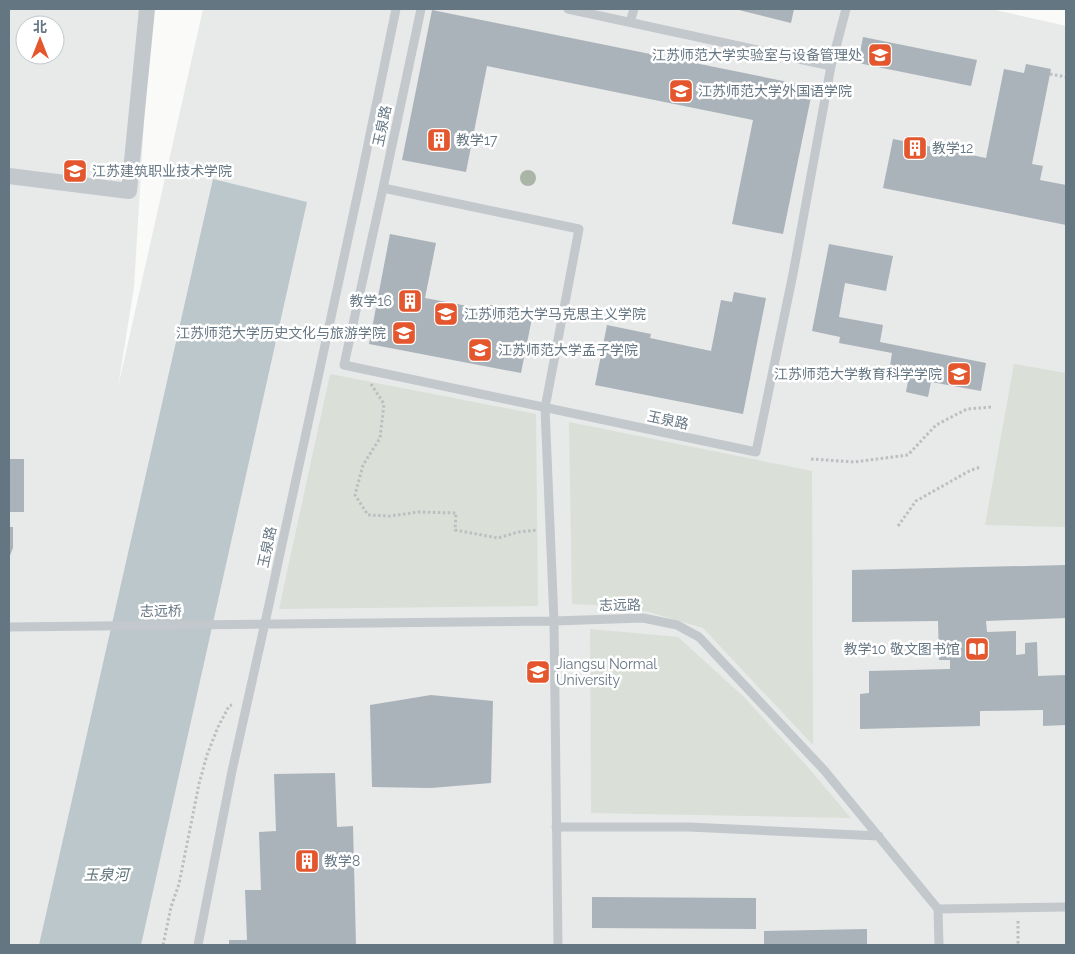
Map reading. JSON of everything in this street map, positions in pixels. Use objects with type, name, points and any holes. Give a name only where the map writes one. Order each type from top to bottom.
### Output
[{"type":"street","points":[[9,176],[128,191],[147,9]]},
{"type":"lane","name":"玉泉路","points":[[198,945],[232,771],[396,9]]},
{"type":"lane","name":"玉泉路","points":[[421,9],[384,188],[344,366],[756,452],[793,274],[831,66]]},
{"type":"lane","points":[[568,9],[831,66],[846,9]]},
{"type":"lane","points":[[630,22],[634,9]]},
{"type":"lane","points":[[384,188],[580,229],[545,408],[554,620],[558,945]]},
{"type":"lane","name":"志远路","points":[[265,624],[643,618],[676,625],[699,637],[824,770],[938,909]]},
{"type":"lane","name":"志远桥","points":[[9,627],[265,624]]},
{"type":"lane","points":[[556,827],[689,826],[879,836]]},
{"type":"lane","points":[[939,945],[938,909],[1066,907]]},
{"type":"path","points":[[1050,74],[1066,77]]},
{"type":"path","points":[[362,369],[384,404],[380,438],[364,465],[355,495],[368,515],[390,516],[419,512],[456,513],[454,530],[498,538],[518,532],[550,530]]},
{"type":"path","points":[[811,458],[854,462],[908,455],[936,425],[967,409],[992,408]]},
{"type":"path","points":[[898,526],[916,501],[971,470],[981,467]]},
{"type":"path","points":[[163,945],[178,884],[198,784],[207,755],[229,706],[249,694]]},
{"type":"path","points":[[1018,908],[1018,945]]},
{"type":"shaded area","name":"Jiangsu Normal University","points":[[9,9],[151,9],[134,287],[118,387],[203,9],[991,9],[1066,26],[1066,945],[9,945]]},
{"type":"shaded area","points":[[1014,364],[1066,373],[1066,527],[985,525]]},
{"type":"shaded area","points":[[330,374],[536,414],[538,606],[279,609]]},
{"type":"shaded area","points":[[569,422],[812,471],[813,745],[703,628],[649,612],[612,606],[572,604]]},
{"type":"shaded area","points":[[590,629],[678,637],[744,697],[851,818],[591,813]]},
{"type":"water","name":"玉泉河","points":[[213,179],[307,202],[141,945],[39,945]]},
{"type":"building","points":[[735,9],[794,9],[791,23]]},
{"type":"building","name":"教学17","points":[[432,10],[813,87],[783,234],[732,224],[753,120],[487,66],[466,172],[402,160]]},
{"type":"building","points":[[863,37],[977,60],[971,86],[858,63]]},
{"type":"building","name":"教学12","points":[[1026,64],[1051,69],[1032,164],[1043,166],[1040,180],[1066,185],[1066,225],[883,188],[893,139],[986,158],[1004,69],[1024,73]]},
{"type":"building","name":"教学16","points":[[390,234],[436,243],[425,298],[489,310],[490,305],[533,313],[521,373],[369,344]]},
{"type":"building","points":[[829,244],[893,256],[886,291],[845,283],[839,317],[883,325],[880,342],[986,363],[981,391],[931,382],[928,397],[906,392],[910,370],[890,366],[892,353],[839,343],[840,337],[812,331]]},
{"type":"building","points":[[734,292],[766,298],[743,414],[595,385],[607,325],[651,334],[650,338],[711,351],[721,300],[732,302]]},
{"type":"building","points":[[9,459],[24,459],[24,512],[9,512]]},
{"type":"building","points":[[9,527],[13,527],[13,548],[9,558]]},
{"type":"building","name":"教学10 敬文图书馆","points":[[1066,565],[1066,618],[986,621],[987,632],[1016,631],[1016,655],[1025,654],[1025,643],[1037,642],[1038,676],[1066,675],[1066,725],[1043,726],[1043,710],[980,711],[980,726],[860,729],[860,694],[869,693],[869,671],[950,669],[950,660],[939,660],[938,621],[852,622],[852,570]]},
{"type":"building","points":[[431,695],[493,701],[491,783],[431,788],[372,787],[370,705]]},
{"type":"building","name":"教学8","points":[[335,773],[337,827],[353,826],[356,945],[229,945],[229,940],[247,940],[245,890],[261,890],[259,832],[276,831],[274,774]]},
{"type":"building","points":[[592,897],[756,898],[756,929],[592,928]]},
{"type":"building","points":[[867,929],[867,945],[764,945],[764,931]]},
{"type":"place","name":"江苏师范大学实验室与设备管理处","points":[[880,55]]},
{"type":"place","name":"江苏师范大学外国语学院","points":[[681,91]]},
{"type":"place","name":"教学17","points":[[439,140]]},
{"type":"place","name":"教学12","points":[[915,148]]},
{"type":"place","name":"江苏建筑职业技术学院","points":[[75,171]]},
{"type":"place","name":"教学16","points":[[410,301]]},
{"type":"place","name":"江苏师范大学马克思主义学院","points":[[446,314]]},
{"type":"place","name":"江苏师范大学历史文化与旅游学院","points":[[404,333]]},
{"type":"place","name":"江苏师范大学孟子学院","points":[[480,350]]},
{"type":"place","name":"江苏师范大学教育科学学院","points":[[959,374]]},
{"type":"place","name":"教学10 敬文图书馆","points":[[977,649]]},
{"type":"place","name":"Jiangsu Normal University","points":[[538,672]]},
{"type":"place","name":"教学8","points":[[307,861]]}]
